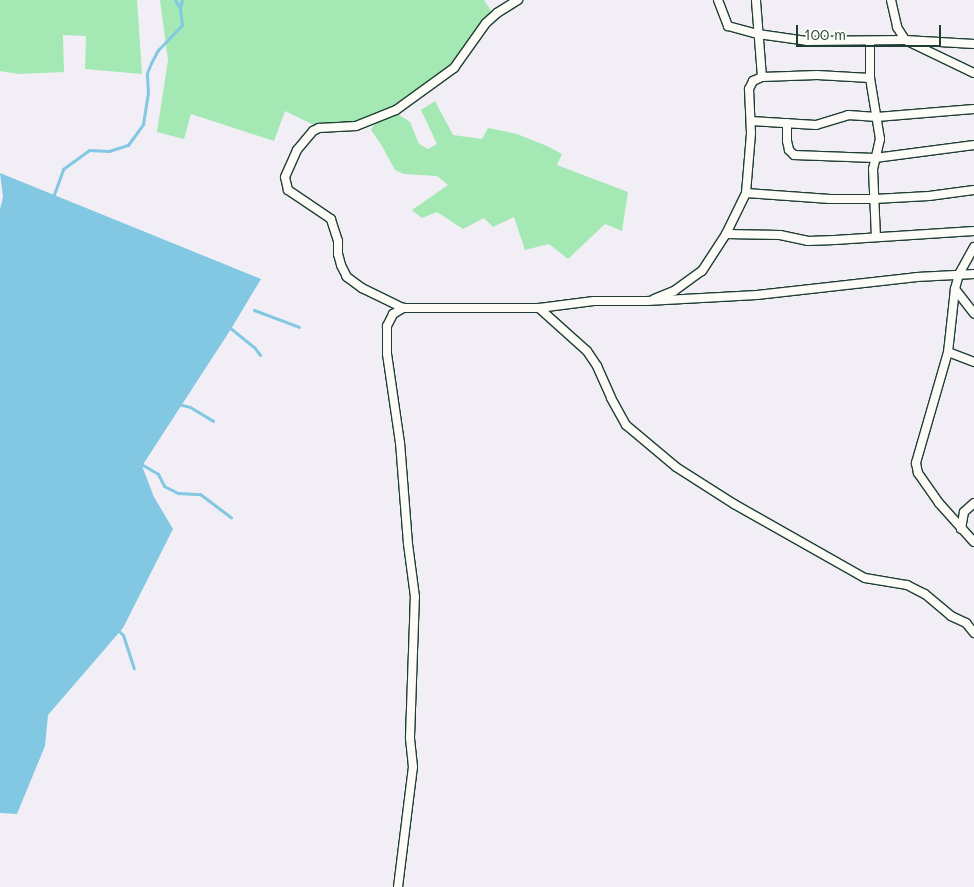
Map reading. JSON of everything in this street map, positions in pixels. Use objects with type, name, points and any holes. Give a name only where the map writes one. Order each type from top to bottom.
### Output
[{"type":"street","points":[[518,0],[492,17],[450,71],[396,110],[356,126],[318,128],[313,130],[297,150],[285,177],[288,190],[331,219],[338,241],[340,260],[347,277],[368,291],[403,308],[539,308],[594,301],[647,301],[756,295],[974,274]]},
{"type":"street","points":[[718,0],[728,26],[758,34],[807,41],[905,40],[974,44]]},
{"type":"street","points":[[756,0],[762,77]]},
{"type":"street","points":[[892,0],[897,27],[905,40],[974,73]]},
{"type":"street","points":[[870,40],[870,78],[880,139],[873,169],[876,237]]},
{"type":"street","points":[[647,301],[674,291],[694,279],[702,271],[726,234],[746,193],[751,121],[749,89],[753,81],[762,77],[816,75],[870,78]]},
{"type":"street","points":[[751,121],[787,122],[816,126],[848,115],[877,117],[974,108]]},
{"type":"street","points":[[787,122],[787,141],[789,150],[794,155],[875,158],[974,145]]},
{"type":"street","points":[[746,193],[830,199],[874,199],[929,196],[974,190]]},
{"type":"street","points":[[726,234],[780,235],[808,241],[974,230]]},
{"type":"street","points":[[974,247],[959,274],[955,289],[948,352],[916,463],[918,472],[939,503],[974,542]]},
{"type":"street","points":[[955,289],[974,313]]},
{"type":"street","points":[[398,887],[413,767],[410,737],[415,598],[408,544],[400,443],[390,388],[387,326],[393,314],[403,308]]},
{"type":"street","points":[[539,308],[587,351],[597,366],[611,398],[626,425],[676,467],[734,504],[865,578],[907,585],[925,594],[951,616],[966,623],[974,632]]},
{"type":"street","points":[[948,352],[974,362]]},
{"type":"street","points":[[962,529],[964,512],[974,503]]},
{"type":"green space","points":[[0,0],[137,0],[142,74],[85,69],[86,36],[63,35],[64,72],[19,74],[0,71]]},
{"type":"green space","points":[[160,0],[484,0],[492,12],[460,54],[438,77],[418,88],[392,110],[410,122],[419,144],[428,149],[437,144],[421,110],[435,101],[453,135],[482,139],[488,128],[517,134],[547,146],[562,154],[557,165],[628,192],[622,231],[605,224],[568,259],[549,244],[525,250],[514,217],[493,227],[484,218],[463,229],[437,212],[422,218],[412,210],[448,185],[437,176],[404,174],[395,170],[371,130],[378,116],[365,122],[318,127],[285,111],[274,141],[191,114],[184,139],[157,132],[168,60]]},
{"type":"water","points":[[0,173],[261,279],[231,329],[142,466],[154,497],[173,529],[123,628],[48,715],[45,746],[17,814],[0,813],[0,209],[3,197]]},
{"type":"waterway","points":[[53,197],[63,169],[89,150],[109,151],[128,145],[143,124],[148,94],[147,73],[158,50],[182,25],[180,8],[175,0]]},
{"type":"waterway","points":[[180,7],[182,0]]},
{"type":"waterway","points":[[254,310],[299,327]]},
{"type":"waterway","points":[[229,327],[254,347],[260,355]]},
{"type":"waterway","points":[[178,404],[190,407],[213,421]]},
{"type":"waterway","points":[[141,464],[158,474],[164,486],[178,493],[200,494],[231,517]]},
{"type":"waterway","points":[[118,630],[123,635],[134,668]]}]
